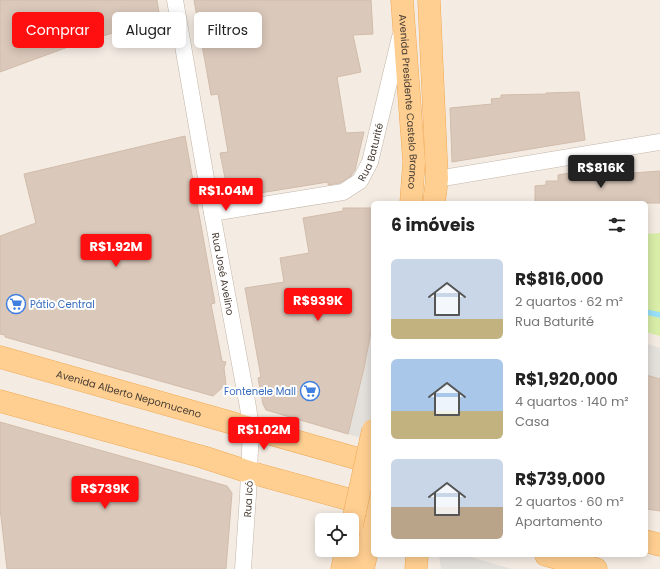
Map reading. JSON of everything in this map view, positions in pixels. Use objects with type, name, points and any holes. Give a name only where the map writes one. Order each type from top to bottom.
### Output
[{"type":"main road","name":"Avenida Presidente Castelo Branco","points":[[402,0],[414,162],[411,201]]},
{"type":"main road","points":[[429,0],[437,179],[434,201]]},
{"type":"main road","name":"Avenida Alberto Nepomuceno","points":[[0,357],[371,462]]},
{"type":"main road","points":[[0,401],[371,505]]},
{"type":"main road","points":[[355,513],[371,439]]},
{"type":"main road","points":[[363,569],[371,534]]},
{"type":"main road","points":[[648,542],[660,545]]},
{"type":"main road","points":[[342,569],[345,557]]},
{"type":"main road","points":[[416,569],[417,557]]},
{"type":"main road","points":[[553,557],[596,569]]},
{"type":"street","name":"Rua José Avelino","points":[[175,0],[251,428]]},
{"type":"street","name":"Rua Baturité","points":[[212,214],[343,192],[360,181],[370,162],[404,22]]},
{"type":"street","points":[[437,179],[660,142]]},
{"type":"street","name":"Rua Icó","points":[[243,569],[251,428]]},
{"type":"green space","points":[[660,233],[660,336],[648,333],[648,234]]},
{"type":"shaded area","points":[[371,331],[371,441],[348,434]]},
{"type":"shaded area","points":[[648,344],[660,348],[660,379],[648,376]]},
{"type":"shaded area","points":[[439,557],[471,557],[512,569],[441,569]]},
{"type":"building","points":[[0,0],[157,0],[159,12],[112,12],[112,33],[104,36],[104,12],[12,12],[12,48],[65,48],[0,72]]},
{"type":"building","points":[[194,0],[371,0],[373,34],[353,35],[361,72],[337,77],[346,133],[364,132],[355,170],[351,176],[340,183],[328,185],[328,182],[229,198],[220,153],[228,152],[218,94],[211,95],[203,48],[262,48],[262,12],[196,12]]},
{"type":"building","points":[[579,92],[585,140],[452,162],[450,108],[492,104],[491,99],[501,98],[501,95]]},
{"type":"building","points":[[185,136],[215,303],[211,304],[222,361],[226,362],[224,368],[226,385],[213,396],[5,337],[5,335],[0,334],[0,236],[36,223],[24,174]]},
{"type":"building","points":[[586,170],[586,177],[618,176],[618,174],[660,171],[660,203],[648,203],[648,201],[535,201],[535,186],[546,185],[546,181],[558,181],[558,175]]},
{"type":"building","points":[[343,208],[371,208],[371,331],[348,434],[266,410],[263,404],[258,378],[261,377],[245,288],[284,282],[280,258],[309,253],[303,218],[343,211]]},
{"type":"building","points":[[648,376],[660,379],[660,511],[648,509]]},
{"type":"building","points":[[0,422],[227,486],[232,493],[226,569],[7,569],[0,508]]},
{"type":"waterway","points":[[648,312],[660,315]]},
{"type":"place","name":"Pátio Central","points":[[16,304]]},
{"type":"place","name":"Fontenele Mall","points":[[310,391]]}]
